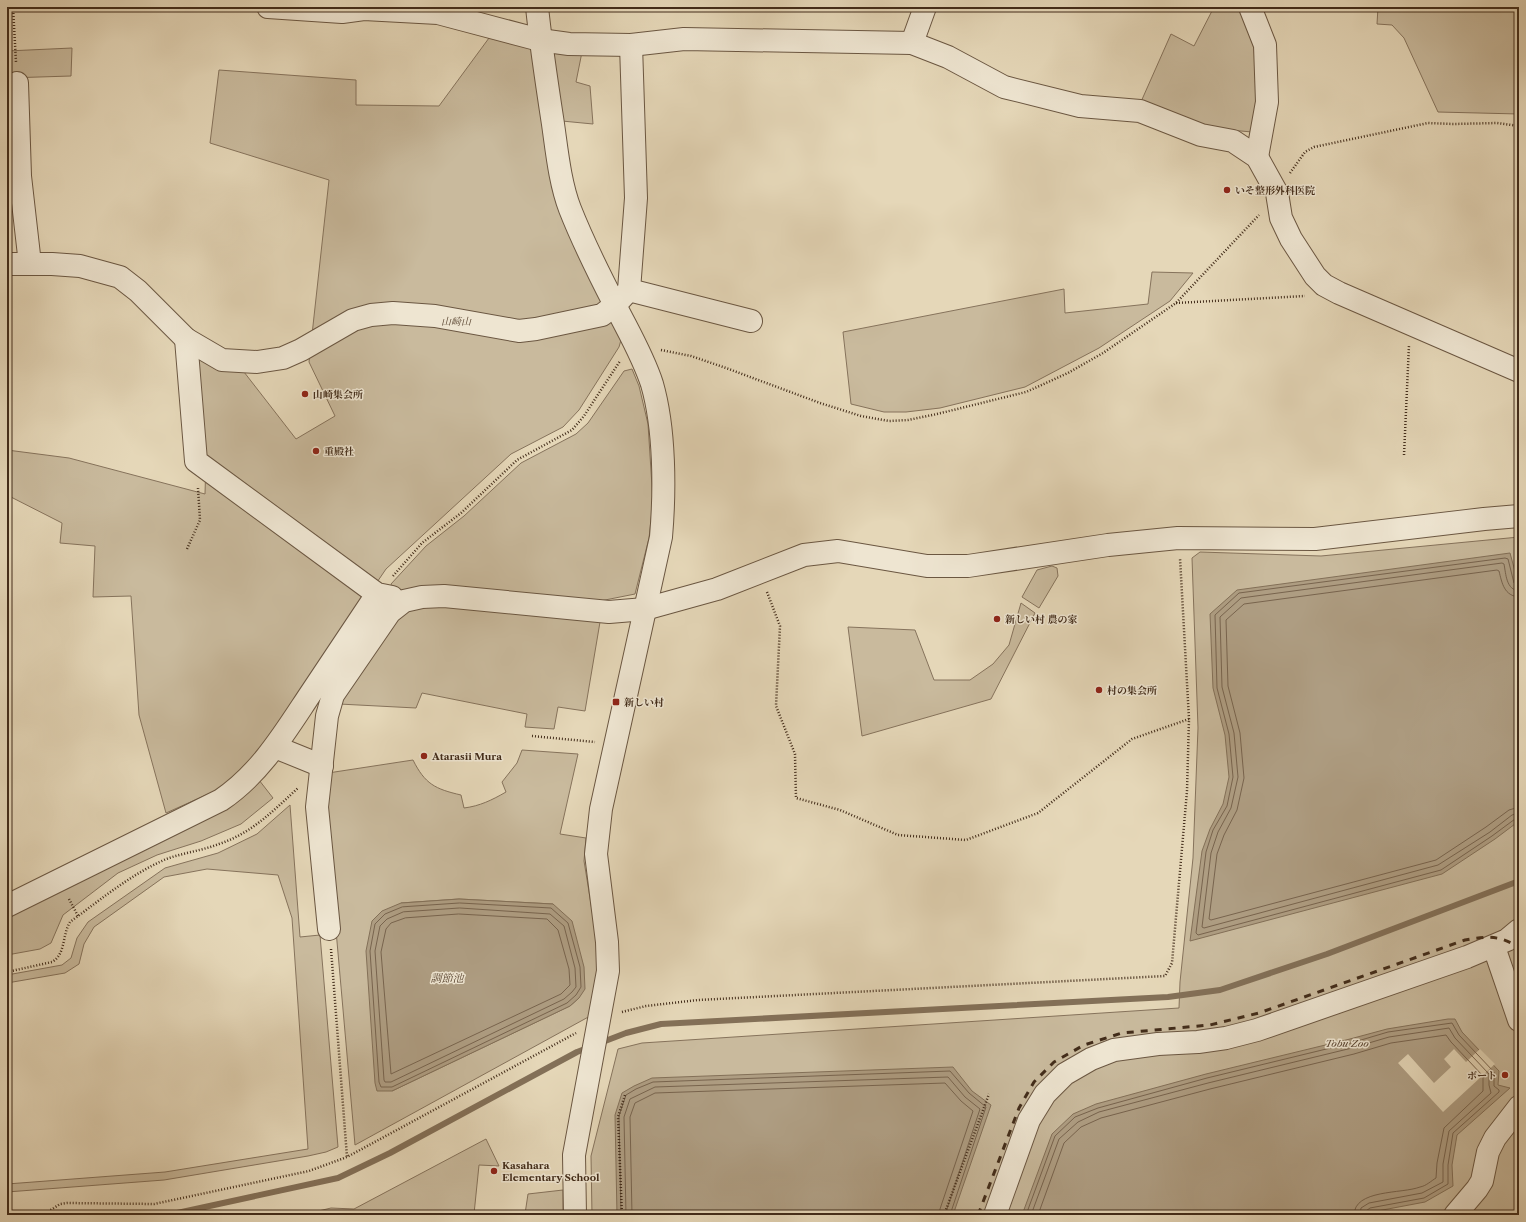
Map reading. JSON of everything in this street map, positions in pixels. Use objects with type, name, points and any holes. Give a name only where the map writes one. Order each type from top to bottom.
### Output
[{"type":"street","points":[[268,7],[342,12],[364,9],[438,13],[540,40],[569,44],[631,45],[684,39],[912,43],[948,57],[1004,87],[1080,106],[1140,111],[1201,135],[1233,141],[1257,157],[1277,193],[1281,218],[1291,239],[1315,276],[1324,285],[1519,372]]},
{"type":"street","points":[[537,7],[540,40],[557,150],[570,208],[622,298],[629,330],[652,384],[659,418],[663,467],[664,509],[661,537],[601,809],[596,854],[607,942],[608,971],[574,1155],[575,1215]]},
{"type":"street","points":[[912,43],[925,7]]},
{"type":"street","points":[[1250,7],[1265,45],[1267,102],[1257,157]]},
{"type":"street","points":[[7,264],[80,266],[120,277],[138,291],[186,338],[222,360],[257,362],[283,358],[301,350],[353,320],[371,315],[393,313],[414,314],[519,331],[536,329],[602,315],[622,298],[636,198],[631,45]]},
{"type":"street","points":[[17,83],[20,176],[30,264]]},
{"type":"street","points":[[622,298],[751,321]]},
{"type":"street","points":[[186,338],[196,461],[377,594],[404,601]]},
{"type":"street","points":[[329,929],[317,807],[327,716],[333,695],[390,612],[404,601],[422,596],[444,596],[609,612],[645,609],[717,589],[804,555],[838,551],[927,566],[968,566],[1108,545],[1178,538],[1315,539],[1519,516]]},
{"type":"street","points":[[7,906],[221,800],[234,791],[247,779],[275,747],[377,594]]},
{"type":"street","points":[[275,747],[322,766]]},
{"type":"street","points":[[995,1215],[1029,1120],[1045,1094],[1065,1074],[1091,1059],[1114,1050],[1158,1044],[1219,1039],[1257,1030],[1494,947],[1507,940],[1519,930]]},
{"type":"street","points":[[1494,947],[1519,1020]]},
{"type":"street","points":[[1455,1215],[1482,1181],[1488,1152],[1495,1138],[1519,1107]]},
{"type":"path","points":[[13,7],[17,83]]},
{"type":"path","points":[[638,350],[654,349],[691,356],[820,403],[861,416],[889,421],[908,420],[937,414],[1026,392],[1068,373],[1103,353],[1176,303],[1270,204],[1305,152],[1314,147],[1428,123],[1497,123],[1519,126]]},
{"type":"path","points":[[1176,303],[1339,293]]},
{"type":"path","points":[[1404,455],[1410,324]]},
{"type":"path","points":[[377,594],[422,544],[461,513],[517,460],[572,430],[584,416],[627,350],[629,330]]},
{"type":"path","points":[[187,549],[200,520],[196,461]]},
{"type":"path","points":[[43,1215],[60,1204],[67,1203],[154,1204],[330,1164],[347,1157],[600,1020],[631,1009],[698,1000],[1165,976],[1172,963],[1187,791],[1189,719],[1178,538]]},
{"type":"path","points":[[759,572],[780,626],[776,706],[795,754],[796,798],[840,810],[898,835],[966,840],[1038,813],[1132,739],[1189,719]]},
{"type":"path","points":[[532,736],[616,744]]},
{"type":"path","points":[[7,972],[52,962],[58,959],[70,922],[132,877],[165,860],[220,844],[245,833],[258,824],[299,787]]},
{"type":"path","points":[[329,929],[347,1157]]},
{"type":"path","points":[[944,1215],[989,1094]]},
{"type":"path","points":[[622,1215],[618,1117],[625,1095]]},
{"type":"green space","points":[[1214,7],[1239,7],[1257,46],[1259,101],[1252,132],[1197,127],[1140,104],[1171,34],[1194,46]]},
{"type":"green space","points":[[1378,7],[1509,7],[1519,13],[1519,114],[1438,112],[1404,38],[1392,25],[1377,24]]},
{"type":"green space","name":"山崎山","points":[[489,38],[525,43],[532,49],[547,156],[623,333],[619,347],[579,410],[563,427],[511,454],[386,569],[268,742],[240,772],[215,791],[166,813],[139,715],[131,596],[93,597],[95,546],[60,543],[62,523],[7,495],[7,450],[69,458],[205,494],[206,458],[195,360],[201,356],[244,372],[296,439],[335,416],[309,362],[329,180],[210,143],[219,70],[356,80],[356,105],[439,106]]},
{"type":"green space","points":[[72,48],[71,76],[7,78],[7,51]]},
{"type":"green space","points":[[557,52],[582,52],[576,82],[590,86],[593,124],[562,121],[552,57]]},
{"type":"green space","points":[[1152,272],[1193,273],[1170,301],[1099,348],[1025,387],[940,408],[906,412],[884,412],[851,404],[843,332],[1064,289],[1065,313],[1148,304]]},
{"type":"green space","points":[[632,369],[639,386],[648,424],[653,502],[649,538],[635,594],[600,601],[402,593],[393,590],[391,584],[426,546],[464,516],[521,463],[576,434],[588,423],[624,371]]},
{"type":"green space","name":"Tobu Zoo","points":[[1519,537],[1519,1215],[592,1215],[591,1156],[618,1049],[642,1043],[1179,1008],[1180,982],[1193,858],[1198,728],[1192,558],[1200,552],[1321,556]]},
{"type":"green space","points":[[1052,566],[1057,568],[1058,576],[1039,608],[1022,597],[1037,570]]},
{"type":"green space","points":[[1021,603],[1035,613],[991,699],[862,736],[848,627],[915,630],[934,680],[970,680],[993,664],[1009,645]]},
{"type":"green space","points":[[440,605],[600,622],[585,711],[558,707],[554,729],[525,727],[527,714],[422,693],[416,708],[339,704],[398,617],[408,611],[418,608]]},
{"type":"green space","points":[[522,750],[578,754],[560,834],[586,838],[584,861],[597,941],[599,973],[592,1015],[355,1145],[325,806],[328,773],[413,760],[422,775],[432,784],[438,788],[461,795],[464,808],[486,802],[506,792],[502,782],[517,763]],"holes":[[[459,899],[553,904],[579,998],[570,1006],[392,1091],[401,903]]]},
{"type":"green space","points":[[259,780],[273,798],[241,824],[201,841],[157,855],[118,873],[63,915],[51,943],[40,949],[7,955],[7,915]]},
{"type":"green space","points":[[290,805],[300,937],[320,935],[338,1147],[326,1152],[308,1156],[164,1180],[7,1192],[7,1184],[165,1172],[308,1149],[292,918],[278,875],[207,869],[164,877],[94,927],[84,944],[79,964],[65,973],[7,983],[7,975],[62,965],[71,958],[77,938],[88,922],[165,868],[218,853],[257,834]]},
{"type":"green space","points":[[486,1139],[499,1166],[479,1165],[474,1214],[525,1214],[528,1194],[563,1190],[563,1215],[302,1215],[331,1208],[354,1209]]},
{"type":"water","points":[[1510,553],[1519,586],[1519,637],[1517,637],[1519,663],[1519,821],[1495,839],[1442,874],[1190,941],[1202,851],[1210,829],[1223,804],[1229,777],[1225,735],[1213,688],[1210,614],[1237,590]]},
{"type":"water","name":"調節池","points":[[459,899],[553,904],[572,921],[584,967],[585,989],[579,998],[570,1006],[392,1091],[377,1091],[375,1083],[366,951],[372,921],[382,911],[401,903]]},
{"type":"water","points":[[1455,1019],[1462,1032],[1499,1071],[1498,1085],[1510,1088],[1457,1135],[1452,1165],[1453,1186],[1425,1202],[1372,1212],[1366,1215],[1022,1215],[1052,1134],[1073,1114],[1096,1104],[1206,1074],[1387,1029]]},
{"type":"water","points":[[953,1067],[972,1091],[991,1105],[953,1215],[617,1215],[615,1115],[622,1093],[652,1078]]},
{"type":"pier","points":[[1454,1049],[1466,1062],[1480,1049],[1495,1064],[1443,1112],[1398,1063],[1408,1054],[1434,1083],[1451,1067],[1444,1059]]},
{"type":"waterway","points":[[600,1043],[626,1033],[661,1024],[1168,997],[1220,990],[1327,954],[1519,881]]},
{"type":"waterway","points":[[168,1215],[338,1178],[390,1153],[577,1052],[590,1047]]},
{"type":"railway","points":[[978,1215],[1019,1108],[1034,1082],[1054,1062],[1084,1045],[1122,1033],[1210,1025],[1259,1013],[1465,940],[1487,937],[1499,938],[1519,947]]},
{"type":"place","name":"いそ整形外科医院","points":[[1227,190]]},
{"type":"place","name":"山崎集会所","points":[[305,394]]},
{"type":"place","name":"重殿社","points":[[316,451]]},
{"type":"place","name":"新しい村 農の家","points":[[997,619]]},
{"type":"place","name":"村の集会所","points":[[1099,690]]},
{"type":"place","name":"新しい村","points":[[616,702]]},
{"type":"place","name":"Atarasii Mura","points":[[424,756]]},
{"type":"place","name":"ボート","points":[[1505,1075]]},
{"type":"place","name":"Kasahara Elementary School","points":[[494,1171]]}]
